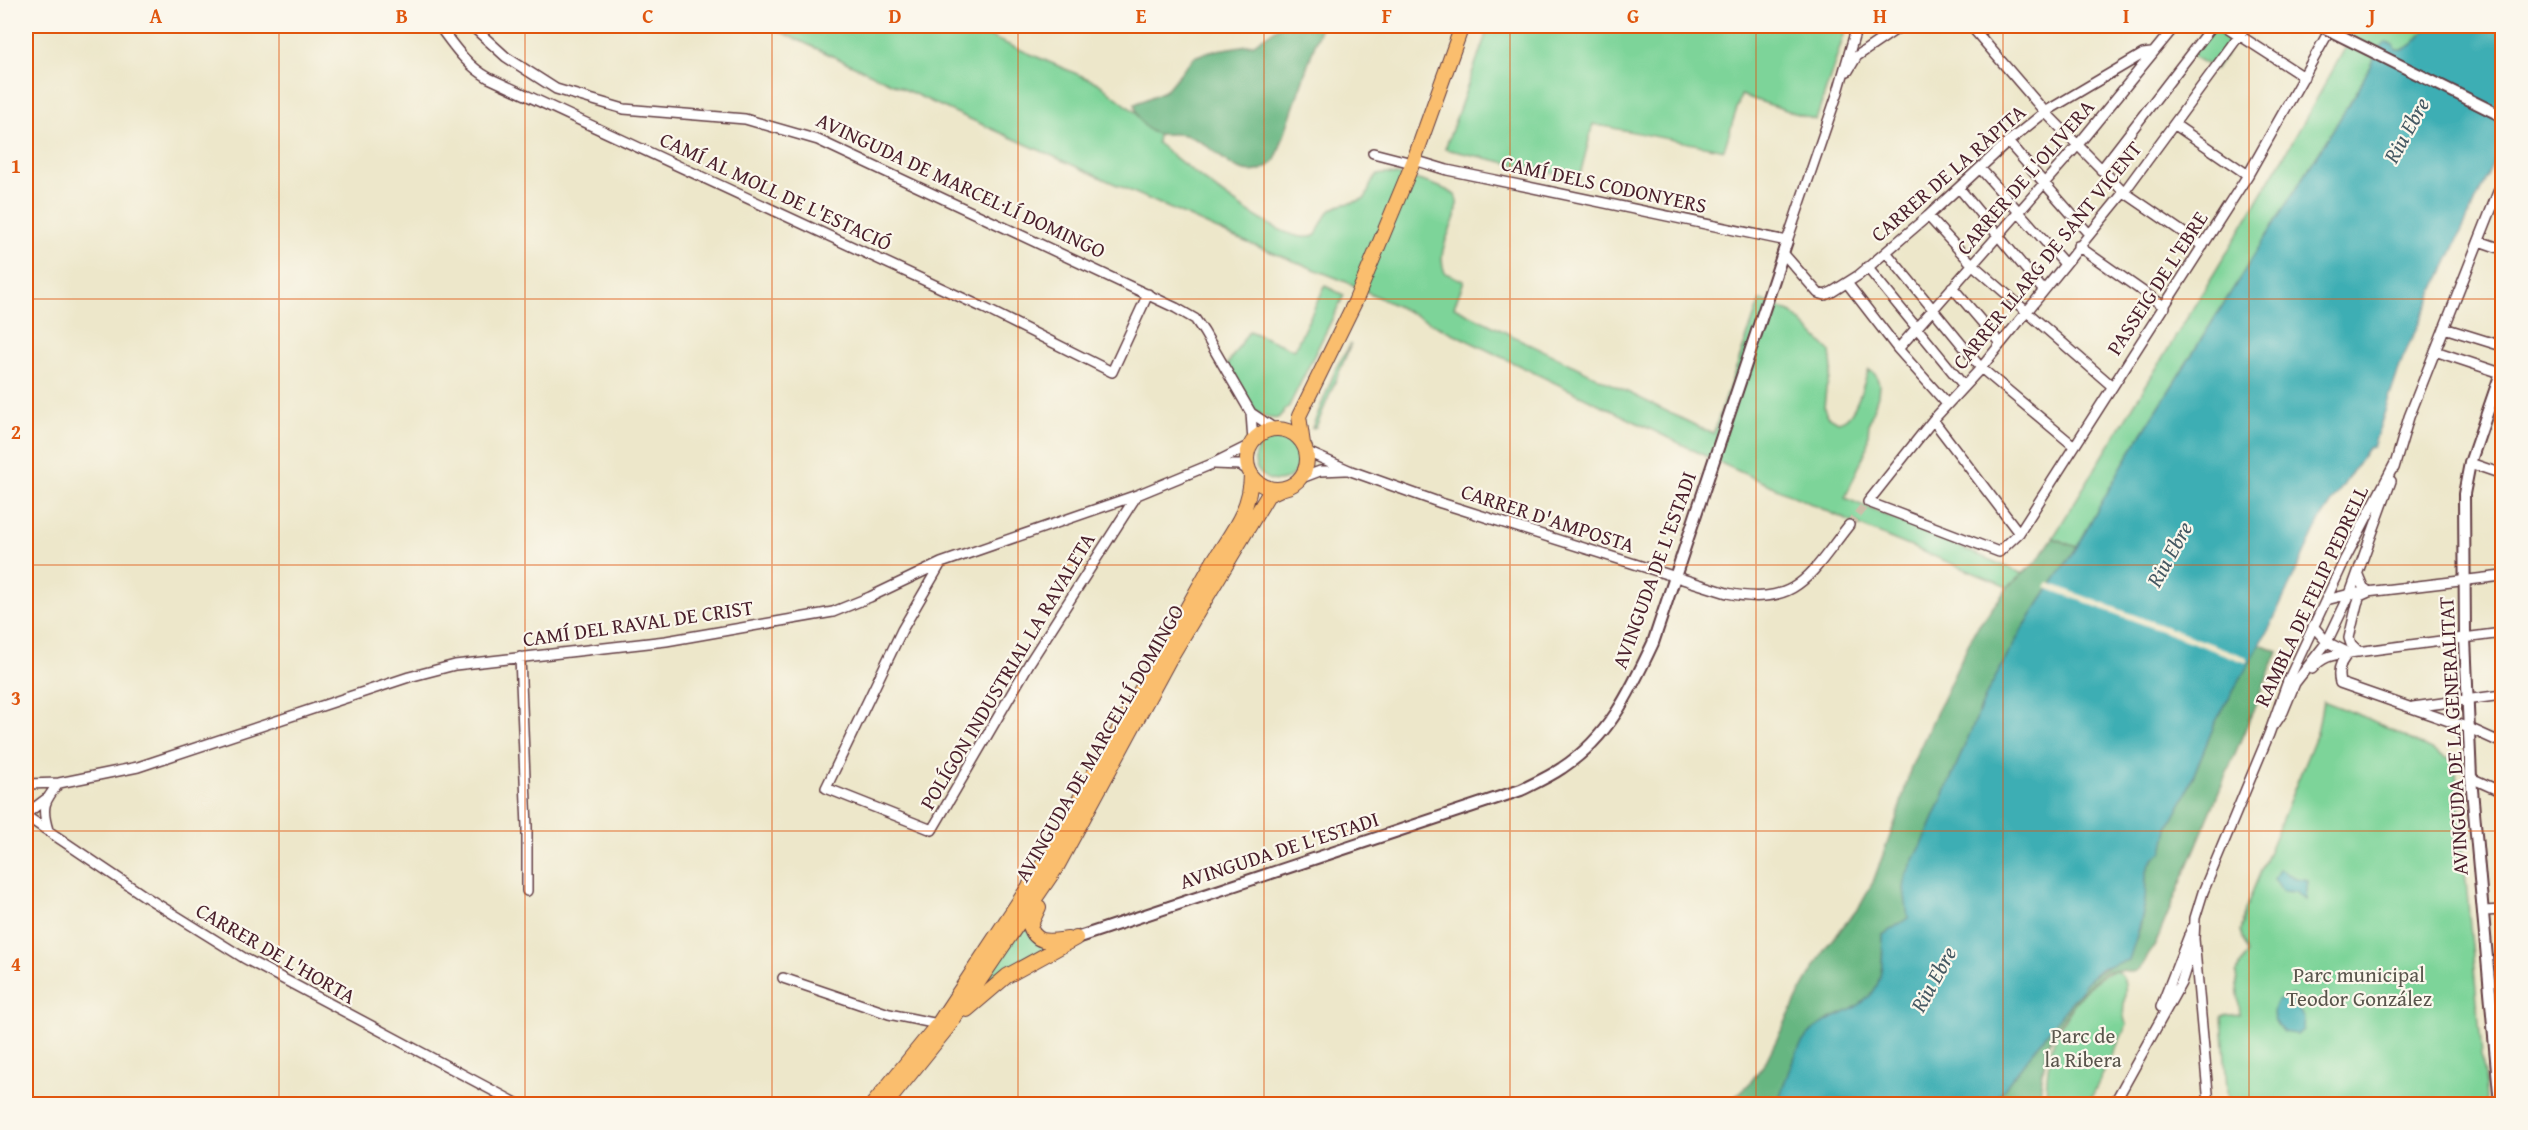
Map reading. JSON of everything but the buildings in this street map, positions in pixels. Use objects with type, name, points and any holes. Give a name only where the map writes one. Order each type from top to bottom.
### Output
[{"type":"main road","points":[[1250,473],[1267,488],[1281,489],[1289,487],[1299,479],[1306,466],[1299,416],[1355,302],[1413,162],[1462,26]]},
{"type":"main road","points":[[943,1026],[1039,871],[1207,572],[1243,513],[1249,500],[1250,473],[1246,458],[1251,443],[1267,431],[1277,429],[1292,418],[1299,416]]},
{"type":"main road","points":[[1277,429],[1288,432],[1304,448]]},
{"type":"main road","name":"AVINGUDA DE MARCEL·LÍ DOMINGO","points":[[886,1104],[1058,865],[1168,660],[1268,495],[1281,489]]},
{"type":"main road","points":[[1058,865],[1030,926],[1037,939],[1044,942],[1076,938]]},
{"type":"main road","points":[[873,1104],[943,1026],[1006,976],[1076,938]]},
{"type":"street","name":"CAMÍ AL MOLL DE L'ESTACIÓ","points":[[439,26],[460,55],[475,70],[489,78],[984,308],[1112,372],[1148,294]]},
{"type":"street","name":"AVINGUDA DE MARCEL·LÍ DOMINGO","points":[[472,26],[506,57],[556,89],[624,109],[746,119],[818,140],[1148,294],[1195,320],[1251,413]]},
{"type":"street","name":"AVINGUDA DE L'ESTADI","points":[[1076,938],[1521,790],[1562,768],[1598,738],[1627,698],[1653,643],[1838,93],[1857,26]]},
{"type":"street","points":[[1838,93],[1850,64],[1862,52],[1901,26]]},
{"type":"street","points":[[1971,26],[2045,112],[2124,192],[2203,246]]},
{"type":"street","name":"CARRER DE L'OLIVERA","points":[[1898,348],[2077,146],[2175,26]]},
{"type":"street","points":[[2101,170],[2212,26]]},
{"type":"street","points":[[2225,26],[2304,77]]},
{"type":"street","name":"CARRER LLARG DE SANT VICENT","points":[[1999,552],[1868,502],[1933,420],[1981,368],[2025,310],[2124,192],[2246,26]]},
{"type":"street","points":[[2321,26],[2502,116]]},
{"type":"street","name":"PASSEIG DE L'EBRE","points":[[1999,552],[2019,533],[2165,307],[2248,175],[2332,26]]},
{"type":"street","points":[[1852,40],[1856,48],[1862,52]]},
{"type":"street","name":"CARRER DE LA RÀPITA","points":[[1783,253],[1818,293],[1825,295],[1847,283],[1886,252],[2008,142],[2045,112],[2143,54],[2151,53]]},
{"type":"street","points":[[2174,124],[2248,175]]},
{"type":"street","points":[[2008,142],[2089,234]]},
{"type":"street","name":"CAMÍ DELS CODONYERS","points":[[1373,153],[1787,241]]},
{"type":"street","points":[[1980,168],[2065,264]]},
{"type":"street","name":"RAMBLA DE FELIP PEDRELL","points":[[2269,734],[2283,712],[2295,683],[2327,642],[2350,594],[2392,478],[2409,417],[2502,182]]},
{"type":"street","points":[[1959,188],[2043,290]]},
{"type":"street","points":[[1928,216],[1972,264],[2112,386]]},
{"type":"street","points":[[2479,241],[2502,249]]},
{"type":"street","points":[[2078,246],[2165,307]]},
{"type":"street","points":[[1886,252],[1981,368],[2074,446]]},
{"type":"street","points":[[1867,267],[1964,386]]},
{"type":"street","points":[[1847,283],[1898,348],[1947,404]]},
{"type":"street","points":[[1952,287],[2000,343]]},
{"type":"street","points":[[2444,328],[2502,346]]},
{"type":"street","points":[[2435,351],[2502,372]]},
{"type":"street","name":"AVINGUDA DE LA GENERALITAT","points":[[2500,1104],[2498,1015],[2484,911],[2471,778],[2465,638],[2464,495],[2470,463],[2502,372]]},
{"type":"street","points":[[1251,413],[1277,429]]},
{"type":"street","points":[[1251,413],[1251,443]]},
{"type":"street","points":[[1933,420],[2019,533]]},
{"type":"street","name":"CAMÍ DEL RAVAL DE CRIST","points":[[28,786],[58,783],[138,767],[409,677],[455,665],[666,641],[833,612],[941,563],[1137,495],[1212,464],[1251,443]]},
{"type":"street","points":[[1304,448],[1350,471]]},
{"type":"street","name":"RAMBLA DE FELIP PEDRELL","points":[[2269,734],[2276,711],[2313,626],[2395,463]]},
{"type":"street","points":[[2470,463],[2502,474]]},
{"type":"street","points":[[1212,464],[1240,465],[1250,473]]},
{"type":"street","points":[[1299,479],[1320,471],[1350,471]]},
{"type":"street","name":"CARRER D'AMPOSTA","points":[[1350,471],[1441,503],[1727,593],[1751,598],[1771,597],[1788,592],[1804,581],[1849,525]]},
{"type":"street","name":"POLÍGON INDUSTRIAL LA RAVALETA","points":[[941,563],[902,630],[826,788],[932,830],[1030,662],[1137,495]]},
{"type":"street","points":[[2358,575],[2363,587],[2369,592]]},
{"type":"street","points":[[2326,600],[2350,594],[2502,576]]},
{"type":"street","points":[[2354,652],[2349,638],[2356,604],[2360,596],[2369,592]]},
{"type":"street","points":[[2313,626],[2327,642],[2354,652]]},
{"type":"street","points":[[2283,712],[2292,704],[2308,673],[2319,660],[2328,656],[2502,633]]},
{"type":"street","points":[[2354,652],[2342,659],[2338,675],[2340,683],[2469,728],[2502,743]]},
{"type":"street","points":[[520,657],[527,827],[527,891]]},
{"type":"street","points":[[2409,707],[2502,695]]},
{"type":"street","points":[[2149,1038],[2179,965],[2203,892],[2269,734]]},
{"type":"street","points":[[2471,778],[2502,792]]},
{"type":"street","points":[[26,815],[46,799],[58,783]]},
{"type":"street","points":[[46,799],[44,812],[48,830]]},
{"type":"street","name":"CARRER DE L'HORTA","points":[[26,815],[146,897],[234,952],[518,1104]]},
{"type":"street","points":[[2484,911],[2502,910]]},
{"type":"street","points":[[2195,918],[2194,939],[2209,1104]]},
{"type":"street","points":[[2114,1104],[2180,986],[2194,939]]},
{"type":"street","points":[[783,978],[889,1014],[943,1026]]},
{"type":"street","points":[[2180,986],[2192,986],[2198,989]]},
{"type":"green space","points":[[768,26],[965,26],[1098,83],[1135,112],[1146,126],[1158,134],[1157,143],[1211,185],[1260,219],[1282,231],[1302,237],[1316,235],[1326,215],[1332,209],[1365,198],[1373,179],[1378,175],[1405,177],[1440,187],[1455,195],[1457,204],[1445,242],[1442,263],[1445,273],[1464,281],[1454,307],[1713,434],[1760,300],[1792,313],[1830,351],[1832,370],[1826,389],[1824,408],[1828,416],[1838,422],[1849,415],[1858,401],[1869,370],[1876,375],[1879,384],[1869,423],[1867,448],[1845,498],[2023,574],[2008,587],[1858,525],[1714,460],[1349,283],[1236,238]]},
{"type":"green space","points":[[1280,26],[1321,26],[1278,153],[1270,165],[1254,172],[1245,171],[1229,163],[1193,138],[1179,134],[1154,133],[1142,123],[1135,104],[1165,91],[1194,57],[1211,51],[1254,44]]},
{"type":"green space","points":[[1489,26],[1847,26],[1816,120],[1741,95],[1724,150],[1593,124],[1579,179],[1445,149]]},
{"type":"green space","points":[[2212,26],[2225,26],[2239,36],[2215,69],[2190,55]]},
{"type":"green space","points":[[2357,26],[2428,26],[2411,46],[2401,49],[2396,49],[2394,45],[2379,48],[2358,90],[2123,464],[2077,547],[2053,538],[2284,156]]},
{"type":"green space","points":[[1325,286],[1344,295],[1289,406],[1278,418],[1260,415],[1246,400],[1227,365],[1249,331],[1294,350]]},
{"type":"green space","points":[[1351,344],[1316,427],[1312,428],[1337,366]]},
{"type":"green space","points":[[1277,437],[1286,438],[1293,443],[1298,450],[1298,468],[1293,475],[1286,480],[1277,481],[1268,480],[1261,475],[1256,468],[1255,459],[1256,450],[1261,443],[1268,438]]},
{"type":"green space","points":[[2053,538],[2077,547],[2023,628],[1988,691],[1926,837],[1906,875],[1908,918],[1883,935],[1881,971],[1875,990],[1869,998],[1825,1022],[1811,1035],[1793,1063],[1778,1104],[1727,1104],[1749,1084],[1765,1063],[1826,947],[1860,906],[1873,882],[1897,817],[1911,767],[1974,632],[2008,587],[2037,561]]},
{"type":"green space","points":[[2260,644],[2278,651],[2154,947],[2139,969],[2131,972],[2108,971],[2097,978],[2068,1011],[2049,1043],[2039,1104],[1992,1104],[2089,979],[2127,953],[2137,937],[2143,915],[2146,879],[2151,861],[2162,852],[2168,828],[2185,796],[2215,723]]},
{"type":"green space","name":"Parc municipal Teodor González","points":[[2323,701],[2367,718],[2455,762],[2485,1104],[2228,1104],[2222,1016],[2240,1014],[2236,974],[2247,953],[2240,931],[2245,910],[2317,733]]},
{"type":"green space","points":[[1026,919],[1026,929],[1060,943],[970,1002]]},
{"type":"green space","name":"Parc de la Ribera","points":[[2116,971],[2125,982],[2123,1011],[2127,1025],[2088,1104],[2047,1104],[2049,1060],[2061,1025],[2073,1005],[2089,987],[2106,974]]},
{"type":"water","name":"Riu Ebre","points":[[2428,26],[2502,26],[2502,144],[2402,360],[2373,447],[2368,448],[2320,520],[2270,627],[2215,723],[2185,796],[2168,828],[2163,852],[2151,862],[2148,868],[2142,916],[2129,960],[2102,968],[2089,979],[1992,1104],[1778,1104],[1793,1060],[1807,1036],[1823,1023],[1866,1000],[1878,983],[1881,973],[1883,935],[1908,918],[1904,889],[1906,875],[1926,837],[1988,691],[2023,628],[2077,547],[2123,464],[2358,90],[2379,48],[2386,43],[2394,45],[2396,49],[2411,46]]},
{"type":"water","points":[[2279,869],[2295,878],[2308,880],[2306,900],[2296,892],[2282,891],[2274,879]]},
{"type":"water","points":[[2292,995],[2297,999],[2297,1008],[2304,1017],[2303,1029],[2296,1034],[2283,1032],[2273,1013],[2277,1000]]},
{"type":"pier","points":[[2049,583],[2247,657],[2247,663],[2046,588]]},
{"type":"tunnel","points":[[1849,525],[1868,502]]}]
